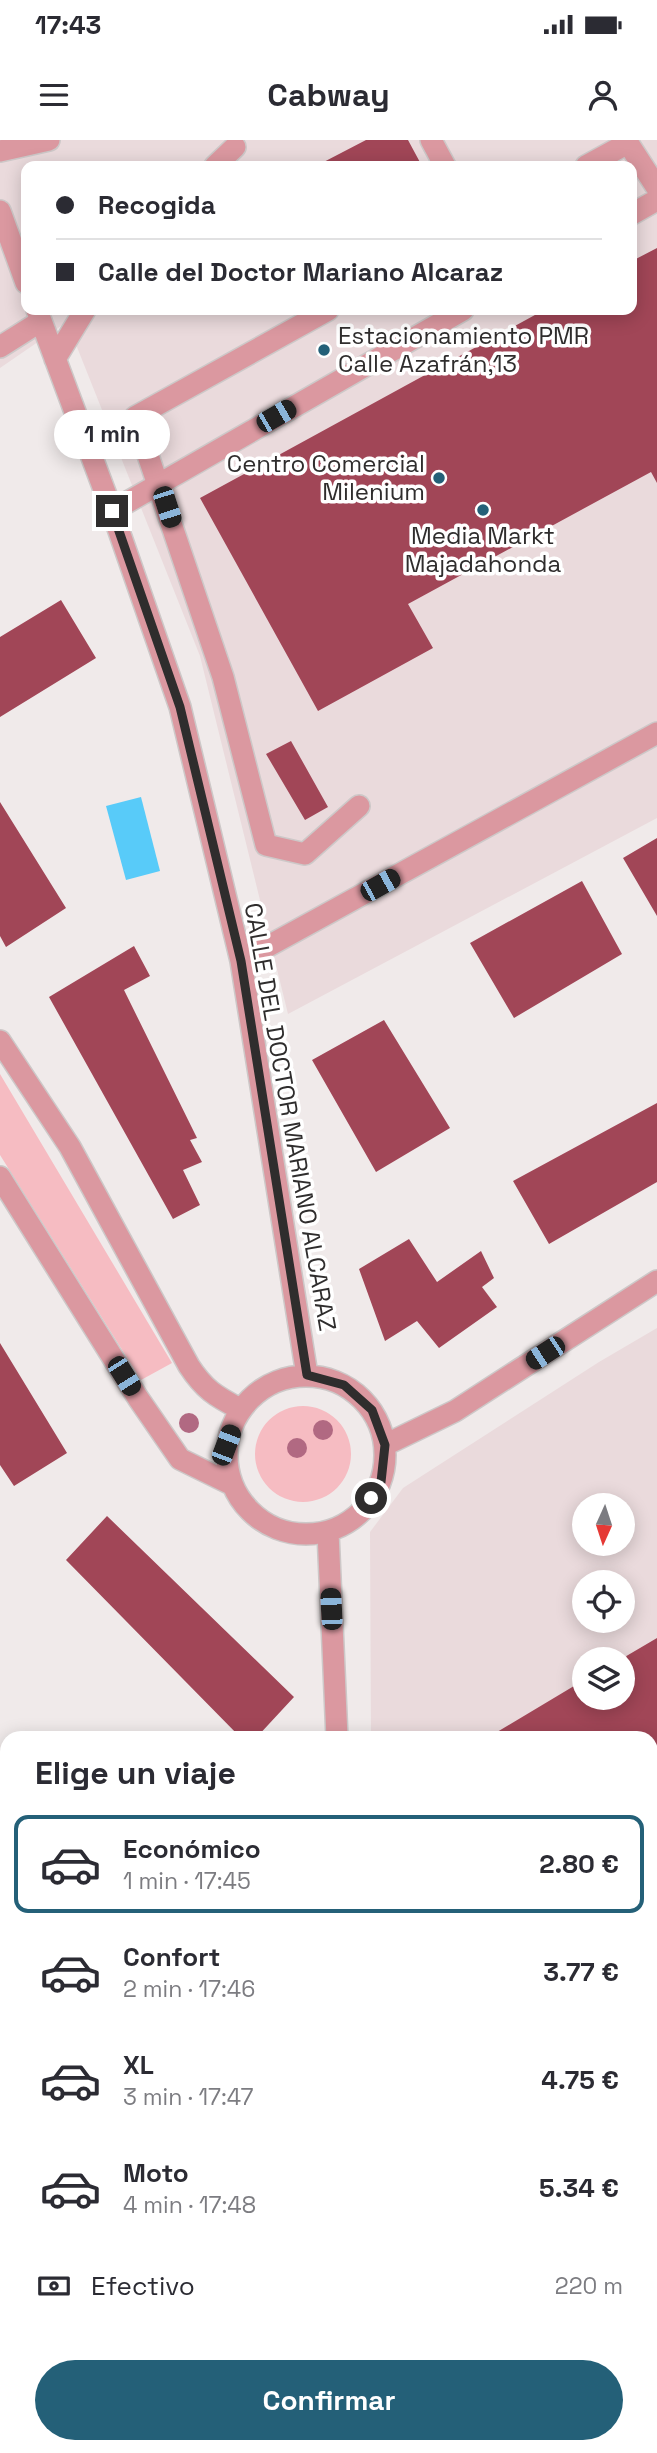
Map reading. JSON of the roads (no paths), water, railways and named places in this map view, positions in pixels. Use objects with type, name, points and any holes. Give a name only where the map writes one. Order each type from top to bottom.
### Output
[{"type":"street","points":[[0,151],[48,140]]},
{"type":"street","points":[[431,140],[442,161]]},
{"type":"street","points":[[219,161],[235,142]]},
{"type":"street","points":[[595,161],[627,142],[657,188]]},
{"type":"street","points":[[637,211],[657,200]]},
{"type":"street","points":[[0,213],[21,266]]},
{"type":"street","points":[[0,347],[39,315]]},
{"type":"street","name":"CALLE DEL DOCTOR MARIANO ALCARAZ","points":[[39,315],[112,511],[180,707],[241,961],[307,1375]]},
{"type":"street","points":[[55,359],[82,315]]},
{"type":"street","points":[[319,315],[135,417],[223,677],[265,845],[305,854],[359,806]]},
{"type":"street","points":[[112,511],[454,315]]},
{"type":"street","points":[[241,961],[657,733]]},
{"type":"street","points":[[0,1041],[70,1147],[201,1385],[213,1395],[240,1409]]},
{"type":"street","points":[[0,1177],[138,1398],[180,1459],[231,1484]]},
{"type":"street","points":[[385,1445],[455,1411],[657,1281]]},
{"type":"street","points":[[307,1375],[344,1385],[372,1410],[385,1445],[381,1482],[360,1513],[327,1532],[289,1533],[253,1516],[231,1484],[226,1445],[240,1409],[270,1384],[307,1375]]},
{"type":"street","points":[[327,1532],[337,1731]]},
{"type":"water","points":[[141,797],[160,871],[126,880],[106,806]]},
{"type":"place","name":"Estacionamiento PMR Calle Azafrán,13","points":[[324,350]]},
{"type":"place","name":"Centro Comercial Milenium","points":[[439,478]]},
{"type":"place","name":"Media Markt Majadahonda","points":[[483,510]]}]
